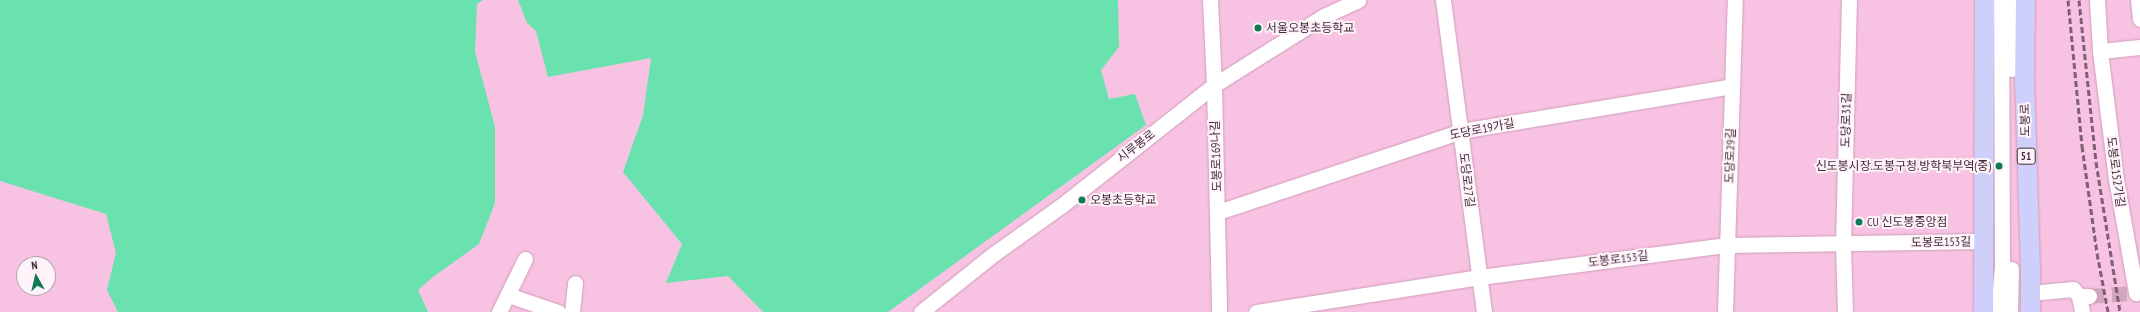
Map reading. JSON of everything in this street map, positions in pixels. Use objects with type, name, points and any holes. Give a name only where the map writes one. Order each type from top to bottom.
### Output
[{"type":"main road","points":[[1982,312],[1984,0]]},
{"type":"main road","name":"도봉로","points":[[2025,0],[2024,85],[2030,312]]},
{"type":"street","name":"도봉로169나길","points":[[1210,0],[1218,212],[1219,312]]},
{"type":"street","name":"시루봉로","points":[[924,311],[995,253],[1061,206],[1214,85],[1324,16],[1359,0]]},
{"type":"street","name":"도당로27길","points":[[1443,0],[1484,312]]},
{"type":"street","name":"도당로29길","points":[[1725,312],[1735,0]]},
{"type":"street","name":"도당로31길","points":[[1845,312],[1843,244],[1849,0]]},
{"type":"street","points":[[1998,312],[2002,266],[2001,0]]},
{"type":"street","points":[[2010,312],[2012,0]]},
{"type":"street","name":"도봉로152가길","points":[[2097,0],[2100,51],[2116,179],[2136,293]]},
{"type":"street","points":[[2138,0],[2140,19]]},
{"type":"street","points":[[2100,51],[2140,47]]},
{"type":"street","name":"도당로19가길","points":[[1218,212],[1461,131],[1732,86]]},
{"type":"street","name":"도봉로153길","points":[[1256,312],[1480,277],[1727,244],[1843,244],[1982,241]]},
{"type":"street","points":[[499,312],[525,259]]},
{"type":"street","points":[[572,312],[575,283]]},
{"type":"street","points":[[2030,293],[2073,289],[2084,296],[2082,312]]},
{"type":"street","points":[[508,295],[558,312]]},
{"type":"green space","points":[[0,0],[483,0],[477,4],[475,52],[495,127],[495,203],[479,244],[433,277],[418,290],[428,312],[118,312],[107,290],[116,253],[106,214],[0,181]]},
{"type":"green space","points":[[518,0],[1118,0],[1119,47],[1101,70],[1109,99],[1135,94],[1146,125],[888,312],[763,312],[728,276],[666,283],[682,244],[623,172],[643,115],[651,58],[548,77],[536,31],[527,23]]},
{"type":"tunnel","points":[[2089,296],[2132,293]]},
{"type":"railway","points":[[2068,0],[2082,146],[2097,253],[2108,312]]},
{"type":"railway","points":[[2079,0],[2096,162],[2120,312]]},
{"type":"place","name":"서울오봉초등학교","points":[[1258,28]]},
{"type":"place","name":"신도봉시장.도봉구청.방학북부역(중)","points":[[1999,166]]},
{"type":"place","name":"오봉초등학교","points":[[1082,200]]},
{"type":"place","name":"CU 신도봉중앙점","points":[[1859,222]]}]
